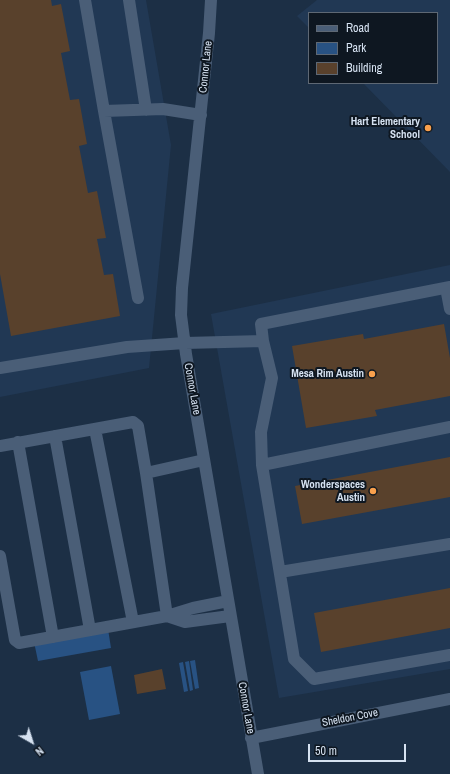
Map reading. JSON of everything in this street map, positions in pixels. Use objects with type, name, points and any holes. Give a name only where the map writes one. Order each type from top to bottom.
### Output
[{"type":"street","points":[[85,0],[138,298]]},
{"type":"street","points":[[129,0],[146,110]]},
{"type":"street","name":"Connor Lane","points":[[211,0],[210,33],[182,288],[181,315],[230,616],[258,774]]},
{"type":"street","points":[[104,111],[162,109],[200,115]]},
{"type":"street","points":[[450,309],[448,288],[261,324],[263,341],[272,378],[261,432],[262,465],[294,659],[314,679],[450,655]]},
{"type":"street","points":[[0,368],[126,347],[185,343],[263,341]]},
{"type":"street","points":[[0,446],[133,422],[138,426],[167,616]]},
{"type":"street","points":[[262,465],[450,427]]},
{"type":"street","points":[[95,428],[133,622]]},
{"type":"street","points":[[55,436],[90,630]]},
{"type":"street","points":[[18,442],[53,637]]},
{"type":"street","points":[[146,473],[204,460]]},
{"type":"street","points":[[280,572],[450,544]]},
{"type":"street","points":[[0,556],[16,642],[19,643],[167,616],[193,608],[228,601]]},
{"type":"street","points":[[167,616],[185,622],[230,616]]},
{"type":"street","name":"Sheldon Cove","points":[[251,738],[450,699]]},
{"type":"shaded area","points":[[0,0],[146,0],[171,145],[149,368],[0,397]]},
{"type":"shaded area","name":"Hart Elementary School","points":[[317,0],[450,0],[450,172],[364,84],[438,84],[438,12],[308,12],[308,27],[297,16]]},
{"type":"shaded area","points":[[450,265],[450,669],[279,698],[211,314]]},
{"type":"green space","points":[[108,629],[111,648],[38,661],[34,642]]},
{"type":"green space","points":[[195,660],[199,688],[195,689],[190,661]]},
{"type":"green space","points":[[189,661],[193,690],[190,691],[185,662]]},
{"type":"green space","points":[[183,662],[188,691],[184,692],[179,663]]},
{"type":"green space","points":[[111,666],[120,714],[89,720],[80,672]]},
{"type":"building","points":[[0,0],[51,0],[52,6],[61,4],[70,51],[61,53],[70,100],[79,99],[87,144],[79,146],[88,193],[97,191],[106,238],[97,239],[104,275],[113,274],[120,316],[11,336],[0,274]]},
{"type":"building","points":[[444,324],[450,358],[450,396],[375,410],[377,416],[306,428],[292,346],[363,334],[364,339]]},
{"type":"building","name":"Wonderspaces Austin","points":[[450,457],[450,497],[302,524],[295,486]]},
{"type":"building","points":[[450,588],[450,628],[321,652],[314,613]]},
{"type":"building","points":[[162,669],[166,689],[137,694],[134,675]]},
{"type":"place","name":"Hart Elementary School","points":[[428,128]]},
{"type":"place","name":"Mesa Rim Austin","points":[[372,374]]},
{"type":"place","name":"Wonderspaces Austin","points":[[373,491]]}]
